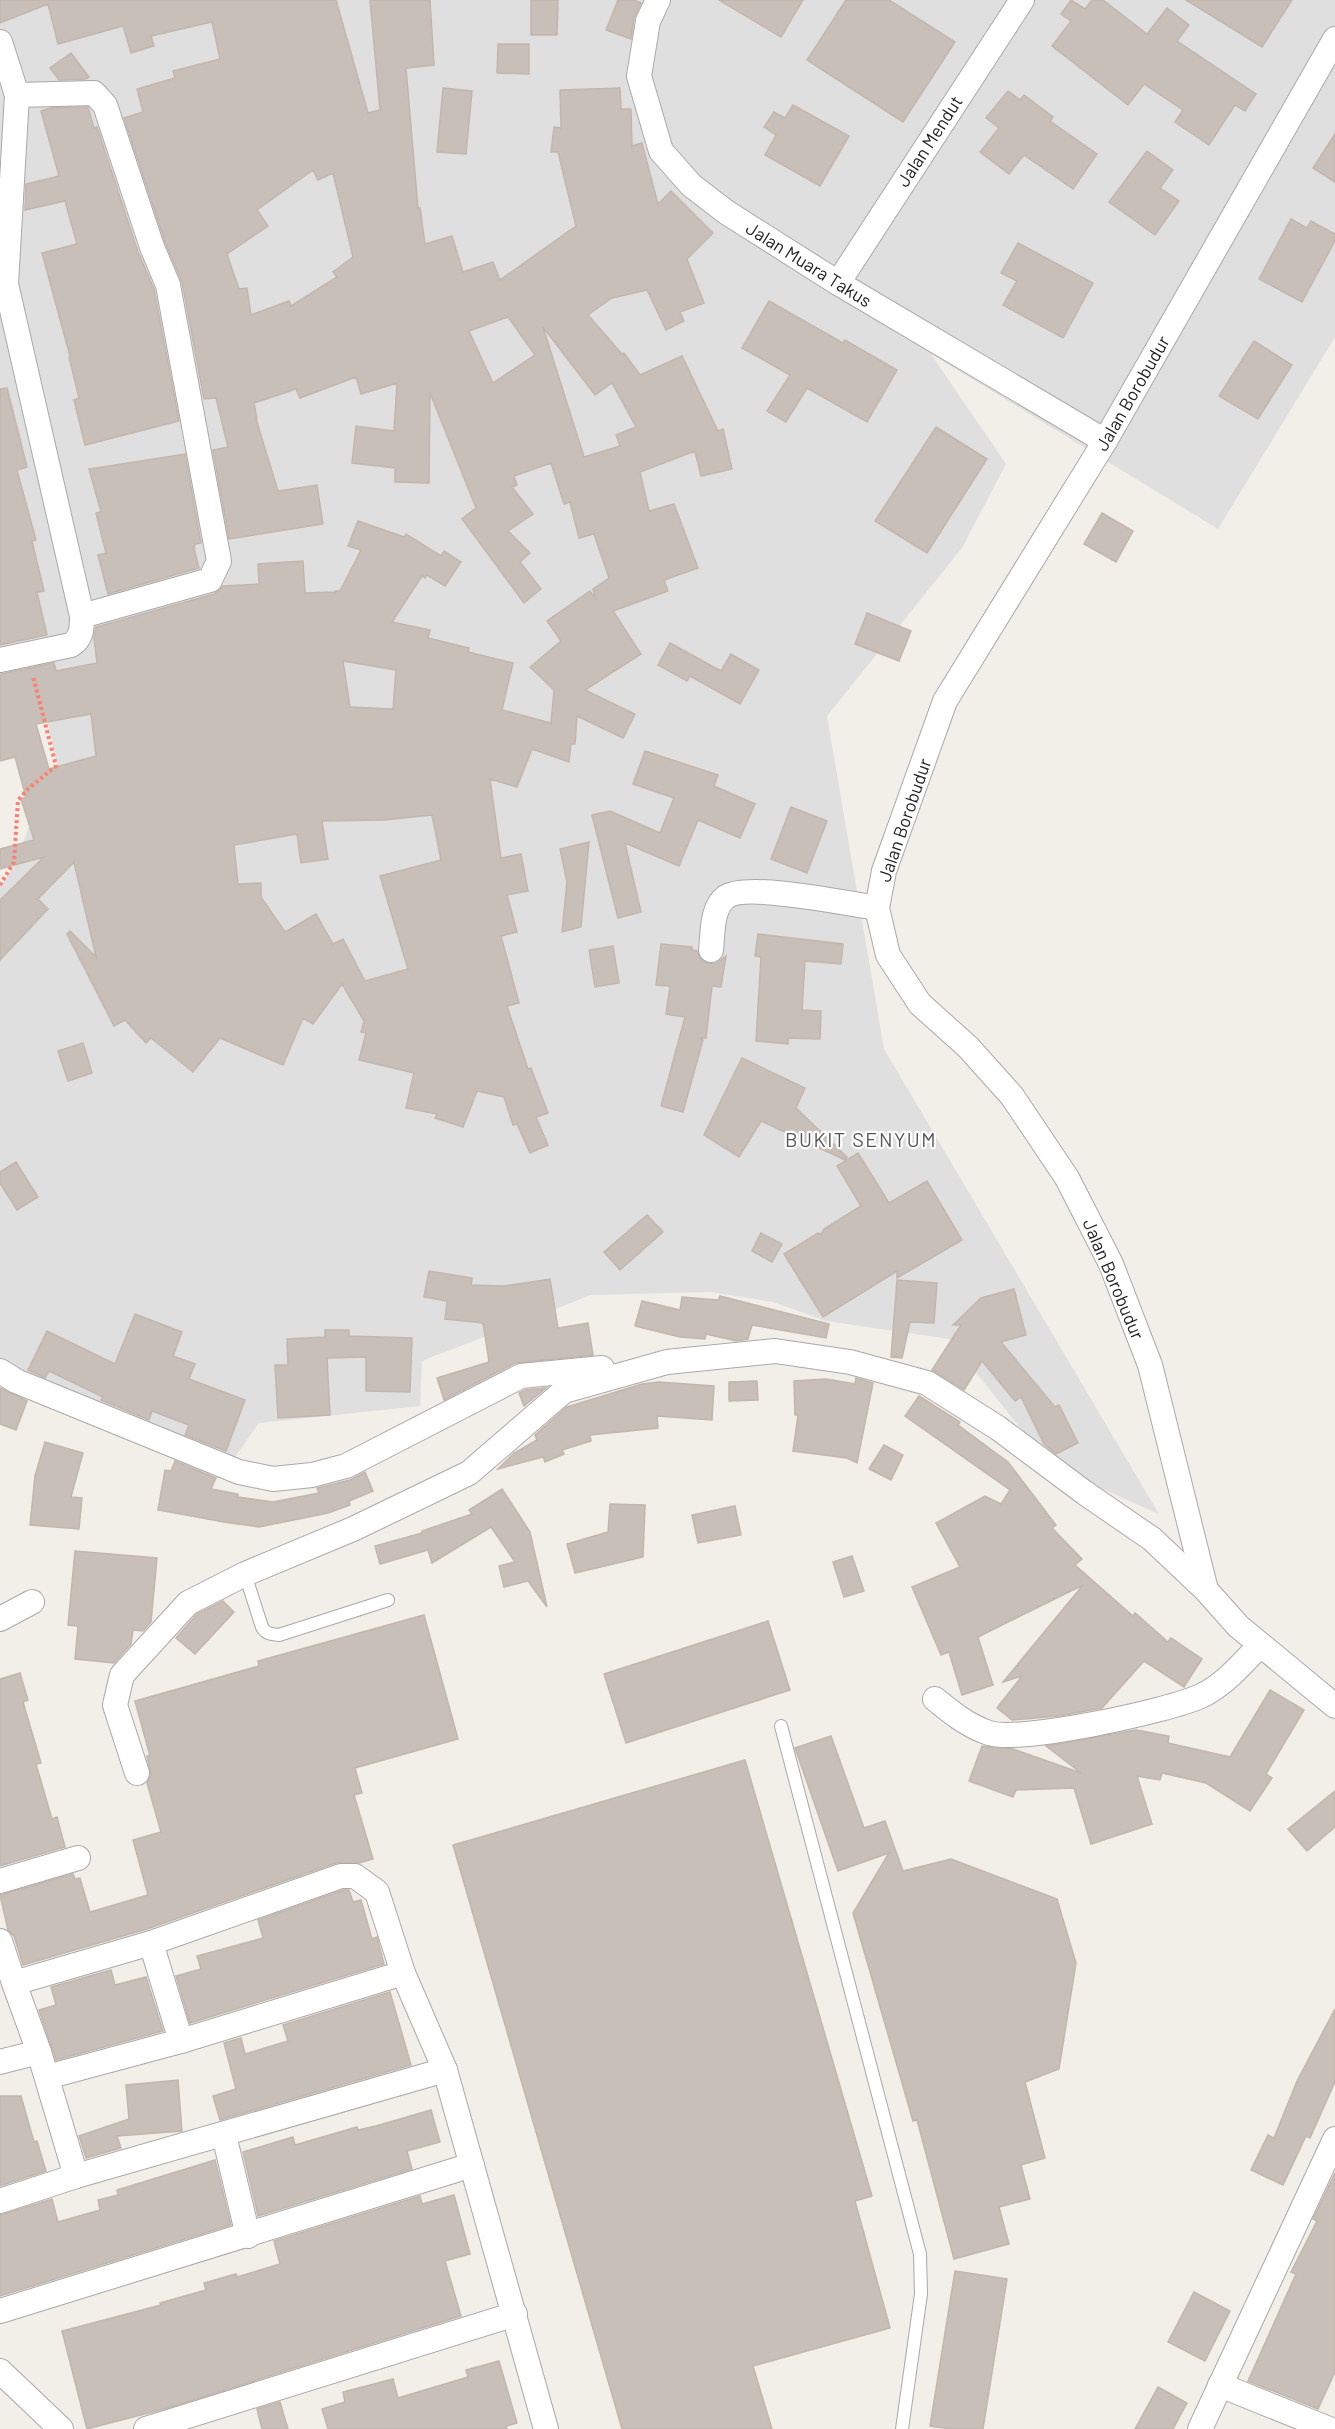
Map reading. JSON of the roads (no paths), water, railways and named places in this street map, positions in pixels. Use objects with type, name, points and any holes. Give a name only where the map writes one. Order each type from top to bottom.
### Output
[{"type":"street","name":"Jalan Muara Takus","points":[[658,0],[648,21],[639,76],[661,151],[691,186],[726,212],[838,284],[1105,441]]},
{"type":"street","name":"Jalan Mendut","points":[[838,284],[1022,0]]},
{"type":"street","name":"Jalan Borobudur","points":[[1335,39],[1105,441],[945,700],[884,871],[877,908],[888,955],[920,1004],[968,1047],[1012,1096],[1067,1178],[1112,1264],[1150,1365],[1206,1590],[1238,1626],[1335,1706]]},
{"type":"street","points":[[0,42],[17,95],[3,283],[82,616],[81,632],[76,642],[71,645],[0,660]]},
{"type":"street","points":[[17,95],[94,93],[105,105],[152,247],[168,285],[219,561],[210,580],[82,616]]},
{"type":"street","points":[[711,950],[716,911],[726,897],[748,891],[877,908]]},
{"type":"street","points":[[0,1371],[16,1381],[228,1468],[273,1479],[312,1474],[346,1466],[521,1376],[776,1351],[850,1362],[927,1383],[998,1428],[1085,1493],[1152,1539],[1206,1590]]},
{"type":"street","points":[[137,1773],[115,1705],[122,1675],[188,1603],[245,1574],[353,1528],[469,1473],[564,1391],[667,1362]]},
{"type":"street","points":[[0,1619],[32,1602]]},
{"type":"street","points":[[935,1699],[965,1723],[990,1733],[1017,1734],[1077,1726],[1179,1705],[1203,1695],[1234,1673],[1260,1645]]},
{"type":"street","points":[[0,1881],[78,1858]]},
{"type":"street","points":[[14,1983],[151,1943],[340,1876],[355,1876],[377,1892],[404,1973],[445,2070],[546,2429]]},
{"type":"street","points":[[0,1941],[39,2052],[76,2176]]},
{"type":"street","points":[[151,1943],[181,2041]]},
{"type":"street","points":[[47,2077],[181,2041],[404,1973]]},
{"type":"street","points":[[0,2062],[39,2052]]},
{"type":"street","points":[[0,2201],[76,2176],[445,2070]]},
{"type":"street","points":[[224,2135],[248,2236]]},
{"type":"street","points":[[1200,2429],[1335,2139]]},
{"type":"street","points":[[0,2311],[472,2165]]},
{"type":"street","points":[[146,2429],[515,2314]]},
{"type":"street","points":[[0,2371],[61,2429]]},
{"type":"street","points":[[1220,2385],[1329,2429],[1335,2415]]},
{"type":"lane","points":[[245,1574],[264,1632],[270,1634],[279,1635],[388,1600]]},
{"type":"lane","points":[[781,1726],[920,2254],[921,2294],[902,2429]]},
{"type":"district","name":"BUKIT SENYUM","points":[[861,1139]]}]
